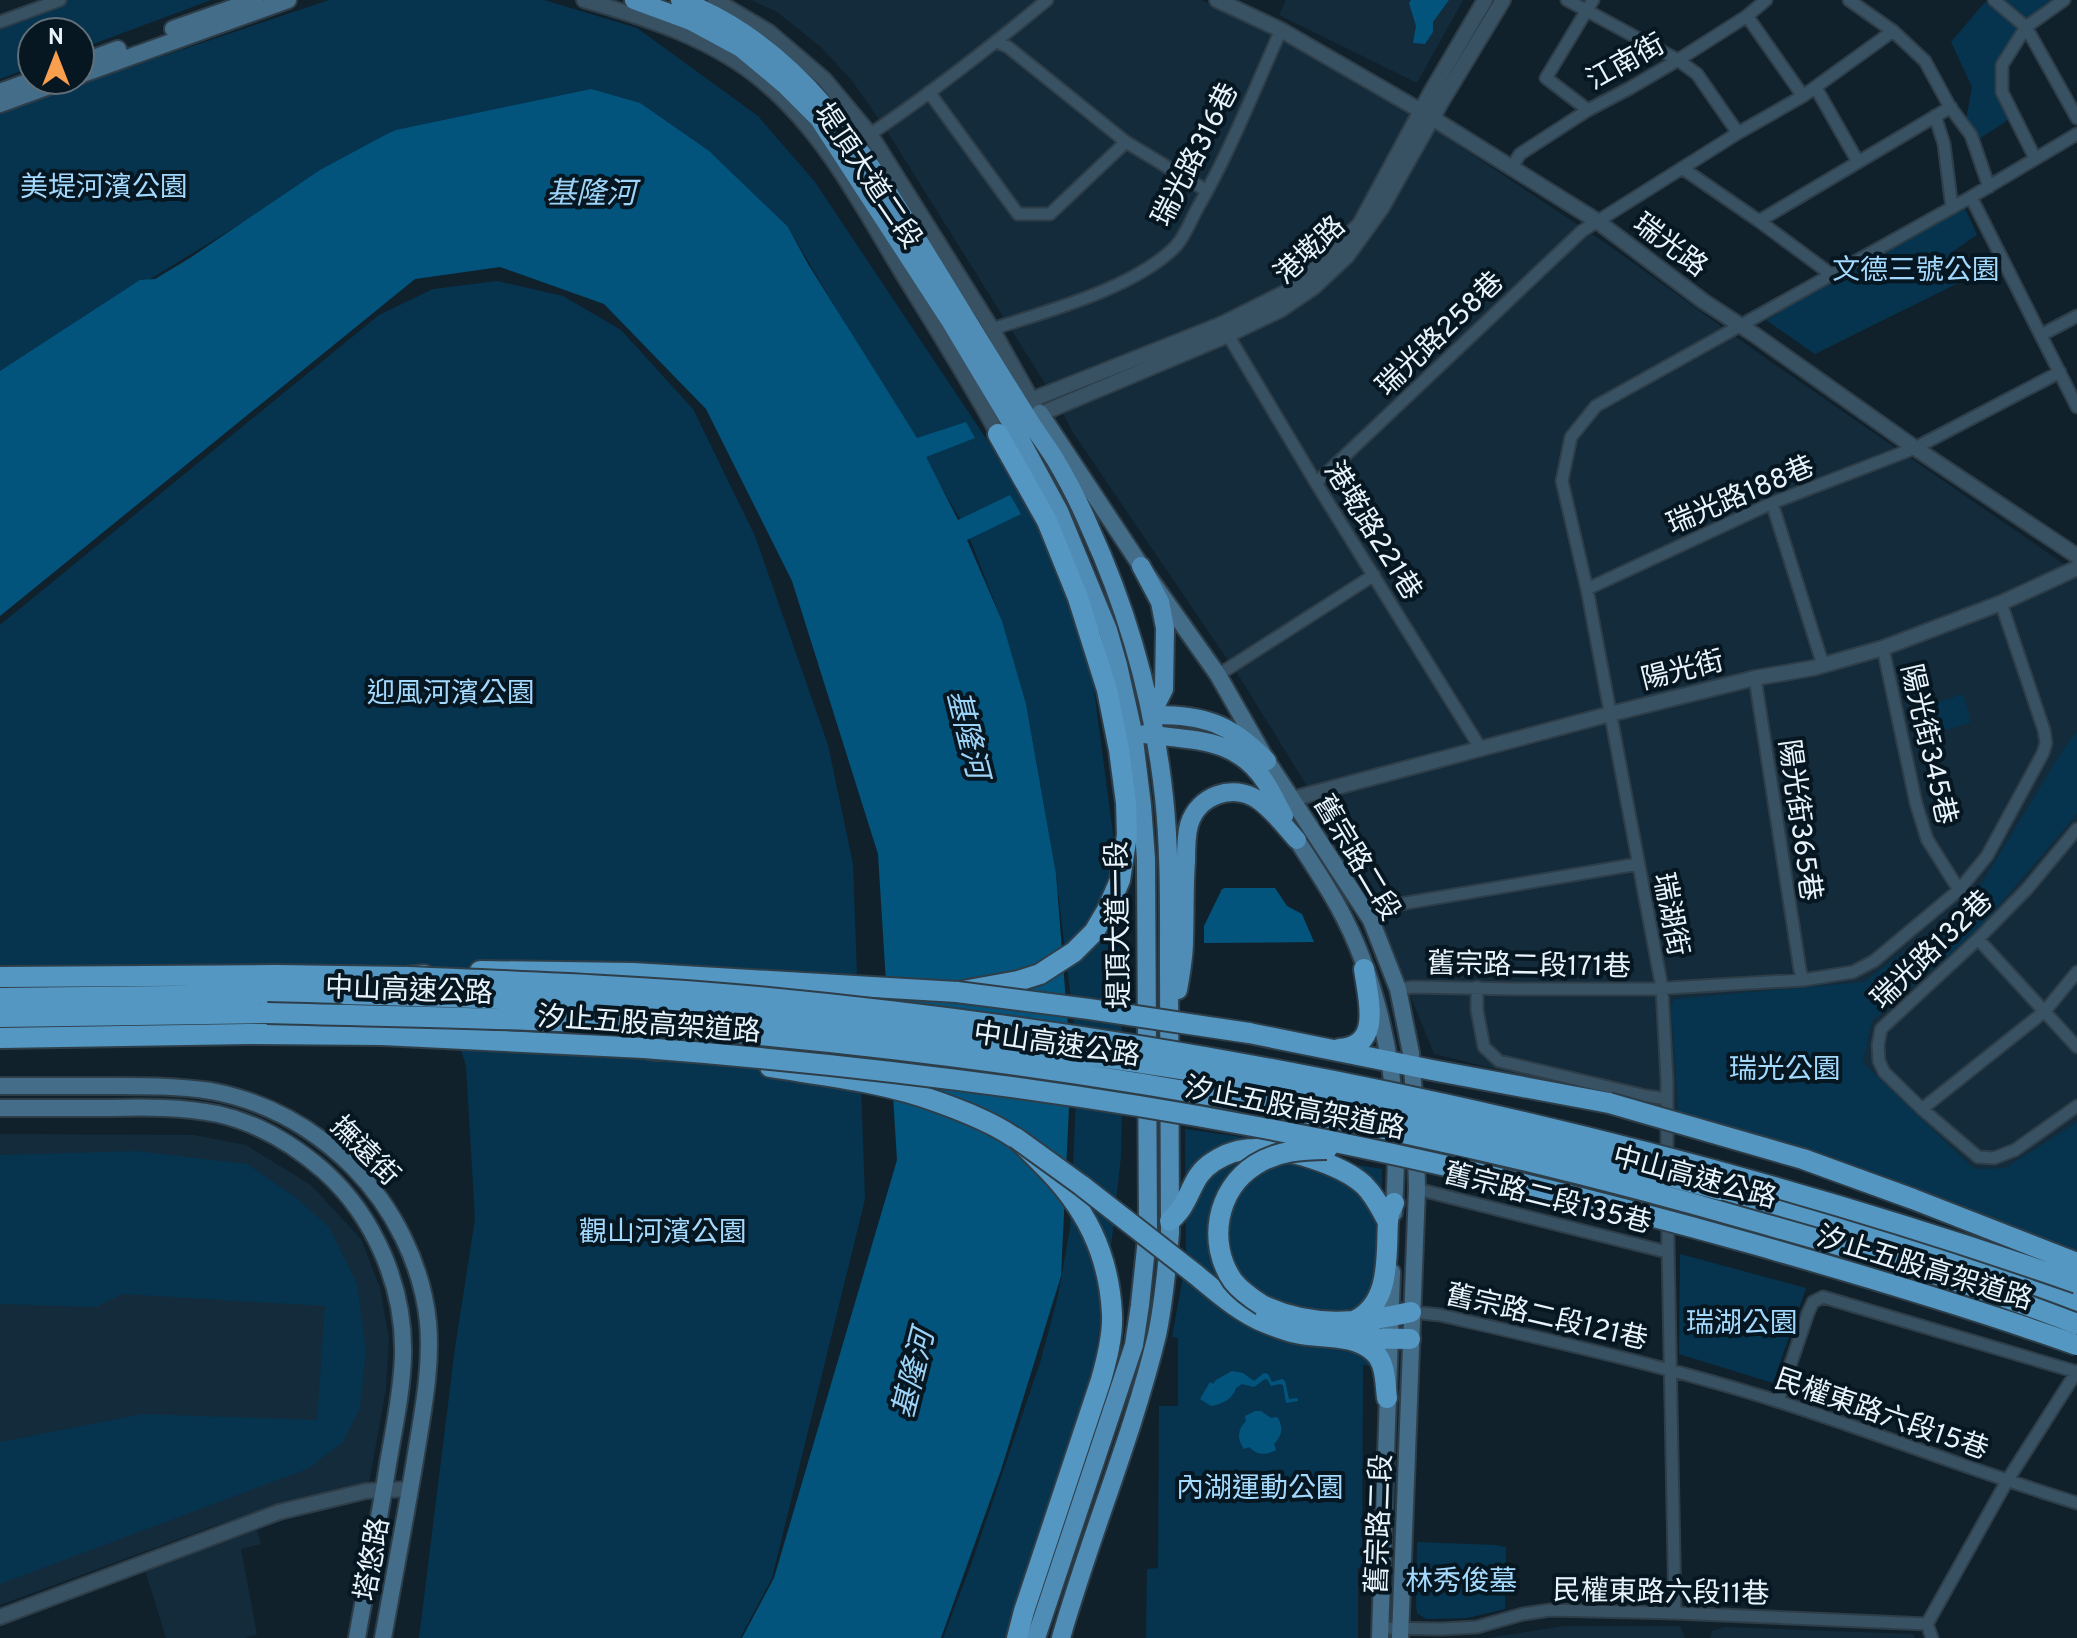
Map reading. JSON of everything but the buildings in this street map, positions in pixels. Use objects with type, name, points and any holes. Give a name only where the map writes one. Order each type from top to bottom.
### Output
[{"type":"highway","name":"堤頂大道二段","points":[[634,0],[691,21],[741,48],[819,119],[845,151],[949,319],[1016,417]]},
{"type":"highway","name":"堤頂大道二段","points":[[680,0],[700,7],[744,31],[804,81],[841,123],[845,151]]},
{"type":"highway","points":[[957,992],[1040,974],[1074,952],[1094,932],[1107,910],[1120,880],[1125,856],[1126,803],[1107,690],[1060,550],[1035,500],[1016,417]]},
{"type":"highway","name":"堤頂大道一段","points":[[1016,417],[1056,460],[1106,565],[1131,637],[1155,735],[1164,796],[1168,859],[1170,1221],[1165,1285],[1157,1334],[1140,1397],[1061,1638]]},
{"type":"highway","name":"堤頂大道一段","points":[[1016,417],[1059,511],[1102,616],[1118,665],[1133,732],[1146,859],[1148,1229],[1134,1345],[1036,1638]]},
{"type":"highway","points":[[1141,566],[1160,602],[1165,628],[1164,689],[1151,715],[1179,714],[1206,720],[1240,736],[1267,761]]},
{"type":"highway","points":[[1133,732],[1220,745],[1237,752],[1267,784],[1297,840]]},
{"type":"highway","points":[[1169,1060],[1184,945],[1188,831],[1194,814],[1201,805],[1221,793],[1245,794],[1265,805],[1297,840]]},
{"type":"highway","points":[[1327,1049],[1352,1048],[1364,1039],[1369,1021],[1364,969]]},
{"type":"highway","points":[[407,977],[463,970],[633,973],[957,992],[1249,1033],[1609,1103],[1803,1159],[2077,1263]]},
{"type":"highway","name":"汐止五股高架道路","points":[[0,977],[407,977],[626,987],[757,997],[1006,1026],[1270,1068],[1554,1129],[1691,1164],[1910,1228],[2077,1283]]},
{"type":"highway","name":"中山高速公路","points":[[0,998],[344,994],[527,999],[848,1024],[1184,1070],[1417,1115],[1592,1156],[1864,1232],[2077,1303]]},
{"type":"highway","name":"中山高速公路","points":[[0,1017],[267,1013],[584,1022],[852,1044],[1033,1067],[1305,1112],[1512,1157],[1878,1256],[2035,1307],[2077,1324]]},
{"type":"highway","name":"汐止五股高架道路","points":[[0,1038],[382,1035],[644,1048],[943,1078],[1075,1097],[1241,1124],[1394,1154],[1556,1191],[1892,1284],[2077,1345]]},
{"type":"highway","points":[[644,1048],[848,1080],[903,1091],[956,1109],[1016,1138],[1253,1317],[1296,1333],[1399,1339]]},
{"type":"highway","points":[[1016,1138],[1077,1202],[1104,1262],[1112,1317],[1101,1380],[1017,1638]]},
{"type":"highway","points":[[1170,1221],[1183,1206],[1193,1182],[1212,1163],[1231,1153],[1255,1148],[1270,1149],[1338,1168],[1354,1177],[1391,1212],[1383,1283],[1373,1307],[1356,1320]]},
{"type":"highway","points":[[1394,1154],[1307,1149],[1280,1153],[1255,1165],[1229,1190],[1218,1230],[1219,1248],[1225,1267],[1249,1297],[1292,1317],[1333,1323],[1411,1312]]},
{"type":"highway","points":[[1331,1337],[1365,1346],[1378,1356],[1384,1372],[1387,1398]]},
{"type":"main road","points":[[96,57],[255,0]]},
{"type":"main road","points":[[96,69],[288,0]]},
{"type":"main road","points":[[0,104],[22,96]]},
{"type":"main road","name":"舊宗路二段","points":[[1016,417],[1141,566],[1218,675],[1267,761],[1367,912],[1398,989],[1413,1066],[1417,1189],[1411,1312],[1399,1339],[1387,1398],[1380,1633]]},
{"type":"main road","name":"舊宗路二段","points":[[1297,840],[1340,910],[1382,1022],[1389,1061],[1396,1126],[1390,1316],[1399,1339],[1401,1633]]},
{"type":"main road","name":"撫遠街","points":[[0,1086],[169,1087],[211,1091],[260,1105],[289,1118],[339,1153],[371,1185],[395,1220],[417,1275],[428,1320],[428,1369],[410,1489]]},
{"type":"main road","name":"撫遠街","points":[[0,1108],[158,1107],[217,1114],[271,1134],[304,1155],[335,1181],[346,1192],[374,1236],[396,1289],[403,1353],[384,1489]]},
{"type":"main road","name":"塔悠路","points":[[357,1638],[384,1489]]},
{"type":"main road","name":"塔悠路","points":[[383,1638],[410,1489]]},
{"type":"street","points":[[0,22],[60,0]]},
{"type":"street","name":"堤頂大道二段","points":[[584,0],[652,22],[716,49],[766,83],[813,131],[845,151],[992,329],[1016,417]]},
{"type":"street","name":"堤頂大道二段","points":[[715,0],[769,32],[824,79],[845,151]]},
{"type":"street","points":[[845,151],[997,42],[1047,0]]},
{"type":"street","name":"瑞光路","points":[[1217,0],[1281,30],[1427,114],[1597,221],[1703,301],[2077,556]]},
{"type":"street","name":"港墘路","points":[[1016,417],[1228,335],[1280,310],[1314,287],[1347,256],[1381,209],[1485,0]]},
{"type":"street","name":"港墘路","points":[[1016,417],[1290,290],[1332,255],[1360,224],[1427,114],[1503,0]]},
{"type":"street","points":[[1567,0],[1589,5],[1697,74],[1738,133]]},
{"type":"street","name":"江南街","points":[[1512,167],[1520,154],[1588,110],[1678,60],[1747,16],[1766,0]]},
{"type":"street","points":[[1849,0],[1893,31],[1925,61],[1971,135],[1989,187]]},
{"type":"street","points":[[1994,0],[2026,27],[2077,118]]},
{"type":"street","points":[[2035,158],[2002,92],[2002,65],[2026,27],[2064,0]]},
{"type":"street","points":[[1588,110],[1546,78],[1589,5]]},
{"type":"street","points":[[1747,16],[1803,96]]},
{"type":"street","name":"瑞光路316巷","points":[[992,329],[1124,282],[1149,268],[1177,244],[1207,191],[1281,30]]},
{"type":"street","name":"瑞光路258巷","points":[[1316,483],[1582,231],[1816,88],[1893,31]]},
{"type":"street","points":[[997,42],[1008,47],[1126,142],[1207,191]]},
{"type":"street","points":[[1816,88],[1858,162]]},
{"type":"street","points":[[929,92],[1018,214],[1050,214],[1126,142]]},
{"type":"street","points":[[1759,221],[1951,107]]},
{"type":"street","points":[[1935,116],[1944,144],[1952,208]]},
{"type":"street","name":"瑞湖街","points":[[1675,1613],[1667,1099],[1662,988],[1587,589],[1562,481],[1571,437],[1596,406],[1952,208],[2077,134]]},
{"type":"street","points":[[1682,168],[1832,275]]},
{"type":"street","points":[[1971,197],[2075,398]]},
{"type":"street","points":[[2041,335],[2077,316]]},
{"type":"street","name":"港墘路221巷","points":[[1228,335],[1481,749]]},
{"type":"street","name":"瑞光路188巷","points":[[1587,589],[1772,503],[1915,448],[2060,372]]},
{"type":"street","points":[[1772,503],[1823,665]]},
{"type":"street","name":"陽光街","points":[[1292,799],[1610,714],[1755,678],[1823,665],[1883,648],[2001,603],[2077,568]]},
{"type":"street","points":[[1218,675],[1374,575]]},
{"type":"street","name":"舊宗路二段171巷","points":[[1398,989],[1662,988],[1853,972],[1874,961],[1959,890],[1987,856],[2043,753],[2046,743],[2044,730],[2001,603]]},
{"type":"street","name":"陽光街345巷","points":[[1883,648],[1916,803],[1927,839],[1959,890]]},
{"type":"street","name":"陽光街365巷","points":[[1755,678],[1801,975]]},
{"type":"street","name":"瑞光路132巷","points":[[1922,1109],[1884,1072],[1879,1061],[1881,1029],[2027,889],[2077,829]]},
{"type":"street","points":[[1367,912],[1638,864]]},
{"type":"street","points":[[1978,939],[2077,1047]]},
{"type":"street","points":[[2077,972],[2045,1011],[1922,1109],[1978,1157],[1994,1158],[2015,1150],[2077,1106]]},
{"type":"street","points":[[1477,987],[1477,1010],[1484,1047],[1499,1061],[1667,1099]]},
{"type":"street","name":"舊宗路二段135巷","points":[[1417,1189],[1667,1252]]},
{"type":"street","points":[[1778,1401],[1808,1313],[1813,1302],[1823,1297],[2077,1372],[2007,1481],[1927,1624],[1932,1638]]},
{"type":"street","name":"舊宗路二段121巷","points":[[1411,1312],[1440,1315],[1671,1369]]},
{"type":"street","name":"民權東路六段15巷","points":[[1671,1369],[1778,1401],[2077,1503]]},
{"type":"street","points":[[0,1617],[293,1509],[366,1491],[410,1489]]},
{"type":"street","name":"民權東路六段11巷","points":[[1380,1633],[1477,1627],[1550,1610],[1927,1624]]},
{"type":"shaded area","points":[[751,0],[1201,0],[1302,49],[1440,133],[1611,247],[1771,362],[2077,573],[2077,1240],[1659,1109],[1434,1054],[1384,931],[1347,851],[1242,681],[1072,431],[885,128],[853,82],[821,47],[777,12]]},
{"type":"shaded area","points":[[1286,0],[1463,0],[1417,83],[1279,15]]},
{"type":"shaded area","points":[[0,1134],[194,1135],[246,1145],[311,1185],[361,1239],[380,1288],[389,1339],[386,1389],[369,1483],[222,1523],[0,1605]]},
{"type":"shaded area","points":[[256,1528],[261,1544],[241,1549],[257,1634],[246,1638],[166,1638],[144,1567]]},
{"type":"shaded area","points":[[1563,1626],[1680,1626],[1685,1638],[1488,1638]]},
{"type":"shaded area","points":[[1724,1627],[1913,1634],[1915,1638],[1710,1638],[1712,1631]]},
{"type":"green space","points":[[58,0],[211,0],[96,43],[96,16],[16,16],[16,73],[0,79],[0,20]]},
{"type":"green space","name":"美堤河濱公園","points":[[329,0],[544,0],[637,28],[758,116],[815,182],[997,455],[1042,530],[1066,589],[1092,675],[1115,849],[1123,1062],[1121,1156],[1089,1401],[1010,1638],[943,1638],[1040,1363],[1058,1296],[1070,1228],[1078,1058],[1056,874],[1026,704],[1002,621],[966,529],[788,227],[387,134],[0,371],[0,111],[44,96],[96,96],[96,79]]},
{"type":"green space","points":[[2001,0],[2058,0],[2027,26]]},
{"type":"green space","points":[[1985,2],[2020,28],[2004,52],[1996,72],[1997,93],[2008,120],[1979,139],[1966,120],[1972,87],[1951,42]]},
{"type":"green space","name":"文德三號公園","points":[[1964,206],[1977,235],[1952,252],[1949,265],[1958,283],[1815,354],[1766,320]]},
{"type":"green space","name":"迎風河濱公園","points":[[497,281],[563,296],[621,330],[693,409],[755,536],[828,745],[853,864],[865,1199],[772,1578],[740,1638],[419,1638],[455,1348],[475,1219],[466,1066],[458,1041],[405,1028],[0,993],[0,625],[379,315],[433,289]]},
{"type":"green space","points":[[1963,694],[1971,722],[1924,737],[1916,710]]},
{"type":"green space","name":"瑞光公園","points":[[2077,732],[2077,814],[1977,931],[1872,1021],[1863,1063],[1974,1169],[2006,1168],[2077,1122],[2077,1254],[1944,1198],[1679,1118],[1671,1010],[1674,999],[1864,982],[1971,901],[2066,745]]},
{"type":"green space","points":[[1185,1129],[1299,1145],[1252,1168],[1221,1212],[1238,1304],[1186,1261]]},
{"type":"green space","points":[[136,1151],[247,1164],[294,1196],[329,1227],[357,1284],[366,1349],[360,1408],[343,1442],[307,1469],[0,1584],[0,1442],[143,1414],[317,1420],[325,1306],[123,1294],[96,1307],[0,1304],[0,1155]]},
{"type":"green space","points":[[1318,1159],[1382,1169],[1382,1275],[1371,1313],[1298,1316],[1239,1282],[1227,1240],[1234,1204],[1245,1186],[1274,1166]]},
{"type":"green space","name":"瑞湖公園","points":[[1680,1254],[1806,1288],[1773,1383],[1679,1354]]},
{"type":"green space","name":"內湖運動公園","points":[[1183,1277],[1229,1314],[1258,1331],[1296,1343],[1361,1350],[1373,1366],[1363,1365],[1362,1568],[1358,1568],[1358,1638],[1146,1638],[1147,1569],[1158,1568],[1159,1406],[1178,1406],[1178,1338],[1172,1337]]},
{"type":"green space","name":"林秀俊墓","points":[[1417,1542],[1506,1547],[1505,1609],[1467,1618],[1426,1619],[1417,1613]]},
{"type":"water","points":[[1411,0],[1449,0],[1433,22],[1433,32],[1425,44],[1413,43],[1416,26],[1409,3]]},
{"type":"water","name":"基隆河","points":[[591,89],[640,103],[709,151],[788,227],[917,438],[966,422],[975,438],[926,457],[958,520],[1010,495],[1021,514],[967,540],[1002,621],[1026,704],[1056,874],[1071,1065],[1061,1276],[1001,1470],[941,1638],[742,1638],[774,1578],[897,1160],[878,854],[792,581],[706,409],[604,304],[500,267],[415,279],[0,616],[0,371],[140,280],[155,279],[320,170],[387,134]]},
{"type":"water","points":[[1225,888],[1275,888],[1287,906],[1302,914],[1314,942],[1204,943],[1204,926]]},
{"type":"water","points":[[1232,1371],[1243,1373],[1254,1381],[1264,1373],[1272,1382],[1282,1379],[1289,1399],[1297,1398],[1298,1401],[1286,1403],[1283,1385],[1271,1386],[1265,1379],[1254,1387],[1242,1384],[1219,1404],[1211,1406],[1200,1399],[1210,1382],[1213,1384]]},
{"type":"water","points":[[1261,1411],[1271,1418],[1277,1417],[1281,1424],[1279,1438],[1274,1444],[1276,1450],[1272,1452],[1262,1454],[1249,1447],[1244,1449],[1240,1442],[1245,1416]]},
{"type":"park label","name":"觀山河濱公園","points":[[663,1231]]}]
